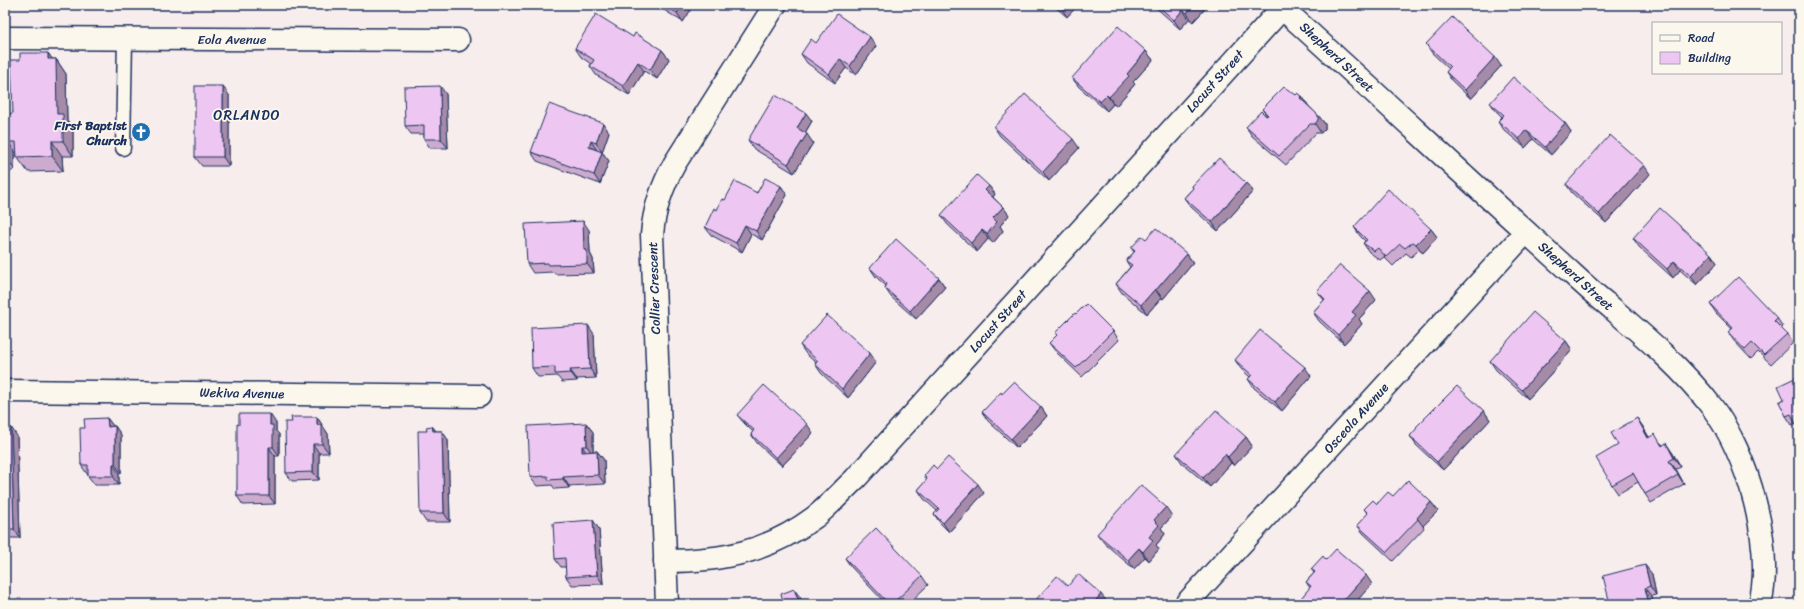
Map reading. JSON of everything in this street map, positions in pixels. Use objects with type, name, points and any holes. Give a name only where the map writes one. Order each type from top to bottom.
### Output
[{"type":"street","name":"Collier Crescent","points":[[667,604],[652,235],[654,216],[663,185],[674,163],[774,5]]},
{"type":"street","name":"Locust Street","points":[[665,561],[698,561],[738,554],[778,541],[816,516],[855,479],[1284,6]]},
{"type":"street","name":"Shepherd Street","points":[[1284,6],[1526,232],[1672,361],[1713,408],[1734,444],[1750,483],[1761,532],[1763,555],[1762,595],[1760,604]]},
{"type":"street","name":"Eola Avenue","points":[[5,38],[458,40]]},
{"type":"street","name":"Osceola Avenue","points":[[1186,604],[1526,232]]},
{"type":"street","name":"Wekiva Avenue","points":[[5,391],[479,396]]},
{"type":"lane","points":[[123,148],[125,39]]},
{"type":"building","points":[[664,5],[682,5],[677,13]]},
{"type":"building","points":[[1057,5],[1064,5],[1061,8]]},
{"type":"building","points":[[1157,5],[1194,5],[1187,13],[1183,10],[1174,20]]},
{"type":"building","points":[[596,14],[633,37],[635,33],[662,50],[650,70],[638,62],[623,86],[590,66],[594,60],[575,48]]},
{"type":"building","points":[[837,14],[870,37],[850,66],[840,59],[829,74],[801,54],[811,39],[816,43]]},
{"type":"building","points":[[1452,17],[1495,57],[1465,90],[1446,72],[1450,67],[1426,44]]},
{"type":"building","points":[[1118,26],[1146,51],[1127,74],[1129,76],[1109,97],[1107,95],[1100,102],[1072,78]]},
{"type":"building","points":[[20,53],[48,53],[48,59],[56,59],[57,114],[63,114],[63,141],[52,141],[52,156],[17,157],[16,142],[8,142],[7,114],[13,113],[11,60],[20,60]]},
{"type":"building","points":[[1513,77],[1565,123],[1545,147],[1526,130],[1519,139],[1498,121],[1504,115],[1490,103]]},
{"type":"building","points":[[195,86],[223,86],[223,157],[195,157]]},
{"type":"building","points":[[440,86],[441,139],[424,139],[424,125],[405,126],[404,87]]},
{"type":"building","points":[[1284,87],[1296,95],[1298,93],[1302,96],[1300,98],[1318,115],[1318,120],[1315,124],[1310,124],[1279,156],[1246,127],[1261,111],[1266,116],[1268,115],[1262,109]]},
{"type":"building","points":[[1025,94],[1073,139],[1043,172],[994,127]]},
{"type":"building","points":[[775,95],[806,113],[797,128],[807,134],[788,164],[748,140]]},
{"type":"building","points":[[549,104],[603,123],[596,143],[591,141],[589,147],[602,152],[594,175],[531,152]]},
{"type":"building","points":[[1610,135],[1644,165],[1599,214],[1566,184]]},
{"type":"building","points":[[1219,158],[1246,183],[1212,222],[1184,198],[1193,188],[1192,186]]},
{"type":"building","points":[[977,175],[989,186],[985,190],[1003,207],[993,218],[997,222],[987,234],[982,230],[971,243],[941,215]]},
{"type":"building","points":[[765,178],[781,186],[756,231],[745,225],[736,243],[705,227],[714,208],[717,210],[722,199],[725,200],[735,181],[757,193]]},
{"type":"building","points":[[1388,189],[1431,229],[1416,244],[1413,242],[1405,248],[1400,244],[1386,257],[1378,248],[1374,251],[1363,243],[1367,240],[1354,227]]},
{"type":"building","points":[[1660,208],[1711,254],[1691,276],[1674,261],[1667,269],[1633,238]]},
{"type":"building","points":[[583,221],[584,250],[587,250],[587,264],[527,264],[525,224]]},
{"type":"building","points":[[1156,228],[1187,254],[1141,305],[1116,284],[1132,265],[1126,261],[1135,251],[1131,248],[1142,236],[1146,239]]},
{"type":"building","points":[[896,239],[939,278],[910,311],[885,288],[887,284],[870,268]]},
{"type":"building","points":[[1340,265],[1370,291],[1352,312],[1356,315],[1338,335],[1313,312],[1325,299],[1317,291]]},
{"type":"building","points":[[1738,277],[1777,318],[1774,321],[1787,334],[1764,355],[1752,343],[1745,350],[1728,332],[1733,328],[1710,304]]},
{"type":"building","points":[[1086,304],[1113,331],[1076,368],[1049,343],[1057,335],[1055,333]]},
{"type":"building","points":[[1533,312],[1566,341],[1522,390],[1490,361]]},
{"type":"building","points":[[827,315],[870,353],[842,389],[815,364],[818,361],[800,345]]},
{"type":"building","points":[[588,325],[590,369],[570,370],[571,373],[555,374],[555,367],[532,368],[531,328]]},
{"type":"building","points":[[1260,330],[1305,367],[1275,402],[1248,379],[1252,375],[1235,360]]},
{"type":"building","points":[[1799,376],[1798,428],[1791,414],[1786,416],[1779,402],[1784,399],[1778,386]]},
{"type":"building","points":[[1014,382],[1041,407],[1011,439],[982,412],[1001,392],[1002,394]]},
{"type":"building","points":[[764,385],[807,424],[776,458],[751,434],[754,430],[737,415]]},
{"type":"building","points":[[1457,386],[1484,411],[1437,462],[1410,436],[1417,428],[1416,427]]},
{"type":"building","points":[[1216,410],[1246,437],[1228,457],[1225,454],[1203,478],[1176,454]]},
{"type":"building","points":[[239,414],[270,414],[270,425],[273,425],[273,447],[269,447],[269,496],[237,496],[237,424],[239,425]]},
{"type":"building","points":[[291,417],[317,417],[317,425],[322,425],[322,444],[313,444],[313,472],[286,473],[285,422],[292,422]]},
{"type":"building","points":[[107,418],[108,427],[115,426],[115,464],[113,464],[113,476],[88,476],[88,465],[81,465],[80,428],[85,428],[84,419]]},
{"type":"building","points":[[1637,418],[1648,438],[1655,434],[1662,446],[1666,443],[1674,458],[1669,461],[1678,475],[1645,494],[1633,473],[1612,485],[1596,458],[1618,445],[1611,433]]},
{"type":"building","points":[[586,423],[587,446],[582,446],[582,452],[597,451],[598,475],[563,477],[563,479],[548,480],[548,476],[530,477],[528,426]]},
{"type":"building","points":[[432,426],[433,431],[442,431],[444,513],[420,513],[418,431],[427,431],[426,427]]},
{"type":"building","points":[[5,427],[11,427],[14,529],[5,529]]},
{"type":"building","points":[[948,457],[978,484],[943,523],[934,514],[939,509],[918,490],[927,479],[924,476],[933,465],[937,469]]},
{"type":"building","points":[[1408,480],[1431,502],[1417,518],[1418,519],[1387,552],[1357,525],[1368,513],[1364,509],[1373,500],[1377,504],[1388,492],[1393,496]]},
{"type":"building","points":[[1141,485],[1166,507],[1154,520],[1159,525],[1149,537],[1153,540],[1143,552],[1139,548],[1128,560],[1097,534]]},
{"type":"building","points":[[593,520],[597,575],[566,577],[565,558],[555,559],[553,523]]},
{"type":"building","points":[[876,528],[922,576],[892,604],[889,604],[845,558]]},
{"type":"building","points":[[1336,549],[1366,575],[1340,604],[1298,604],[1297,603],[1311,586],[1306,582],[1315,572],[1311,569],[1323,556],[1326,560]]},
{"type":"building","points":[[1645,565],[1650,586],[1645,588],[1649,604],[1610,604],[1603,576]]},
{"type":"building","points":[[1078,574],[1101,594],[1093,604],[1033,603],[1057,576],[1068,586]]},
{"type":"building","points":[[794,589],[800,604],[772,604],[783,600],[781,594]]},
{"type":"place","name":"First Baptist Church","points":[[141,132]]},
{"type":"district","name":"ORLANDO","points":[[247,115]]}]
